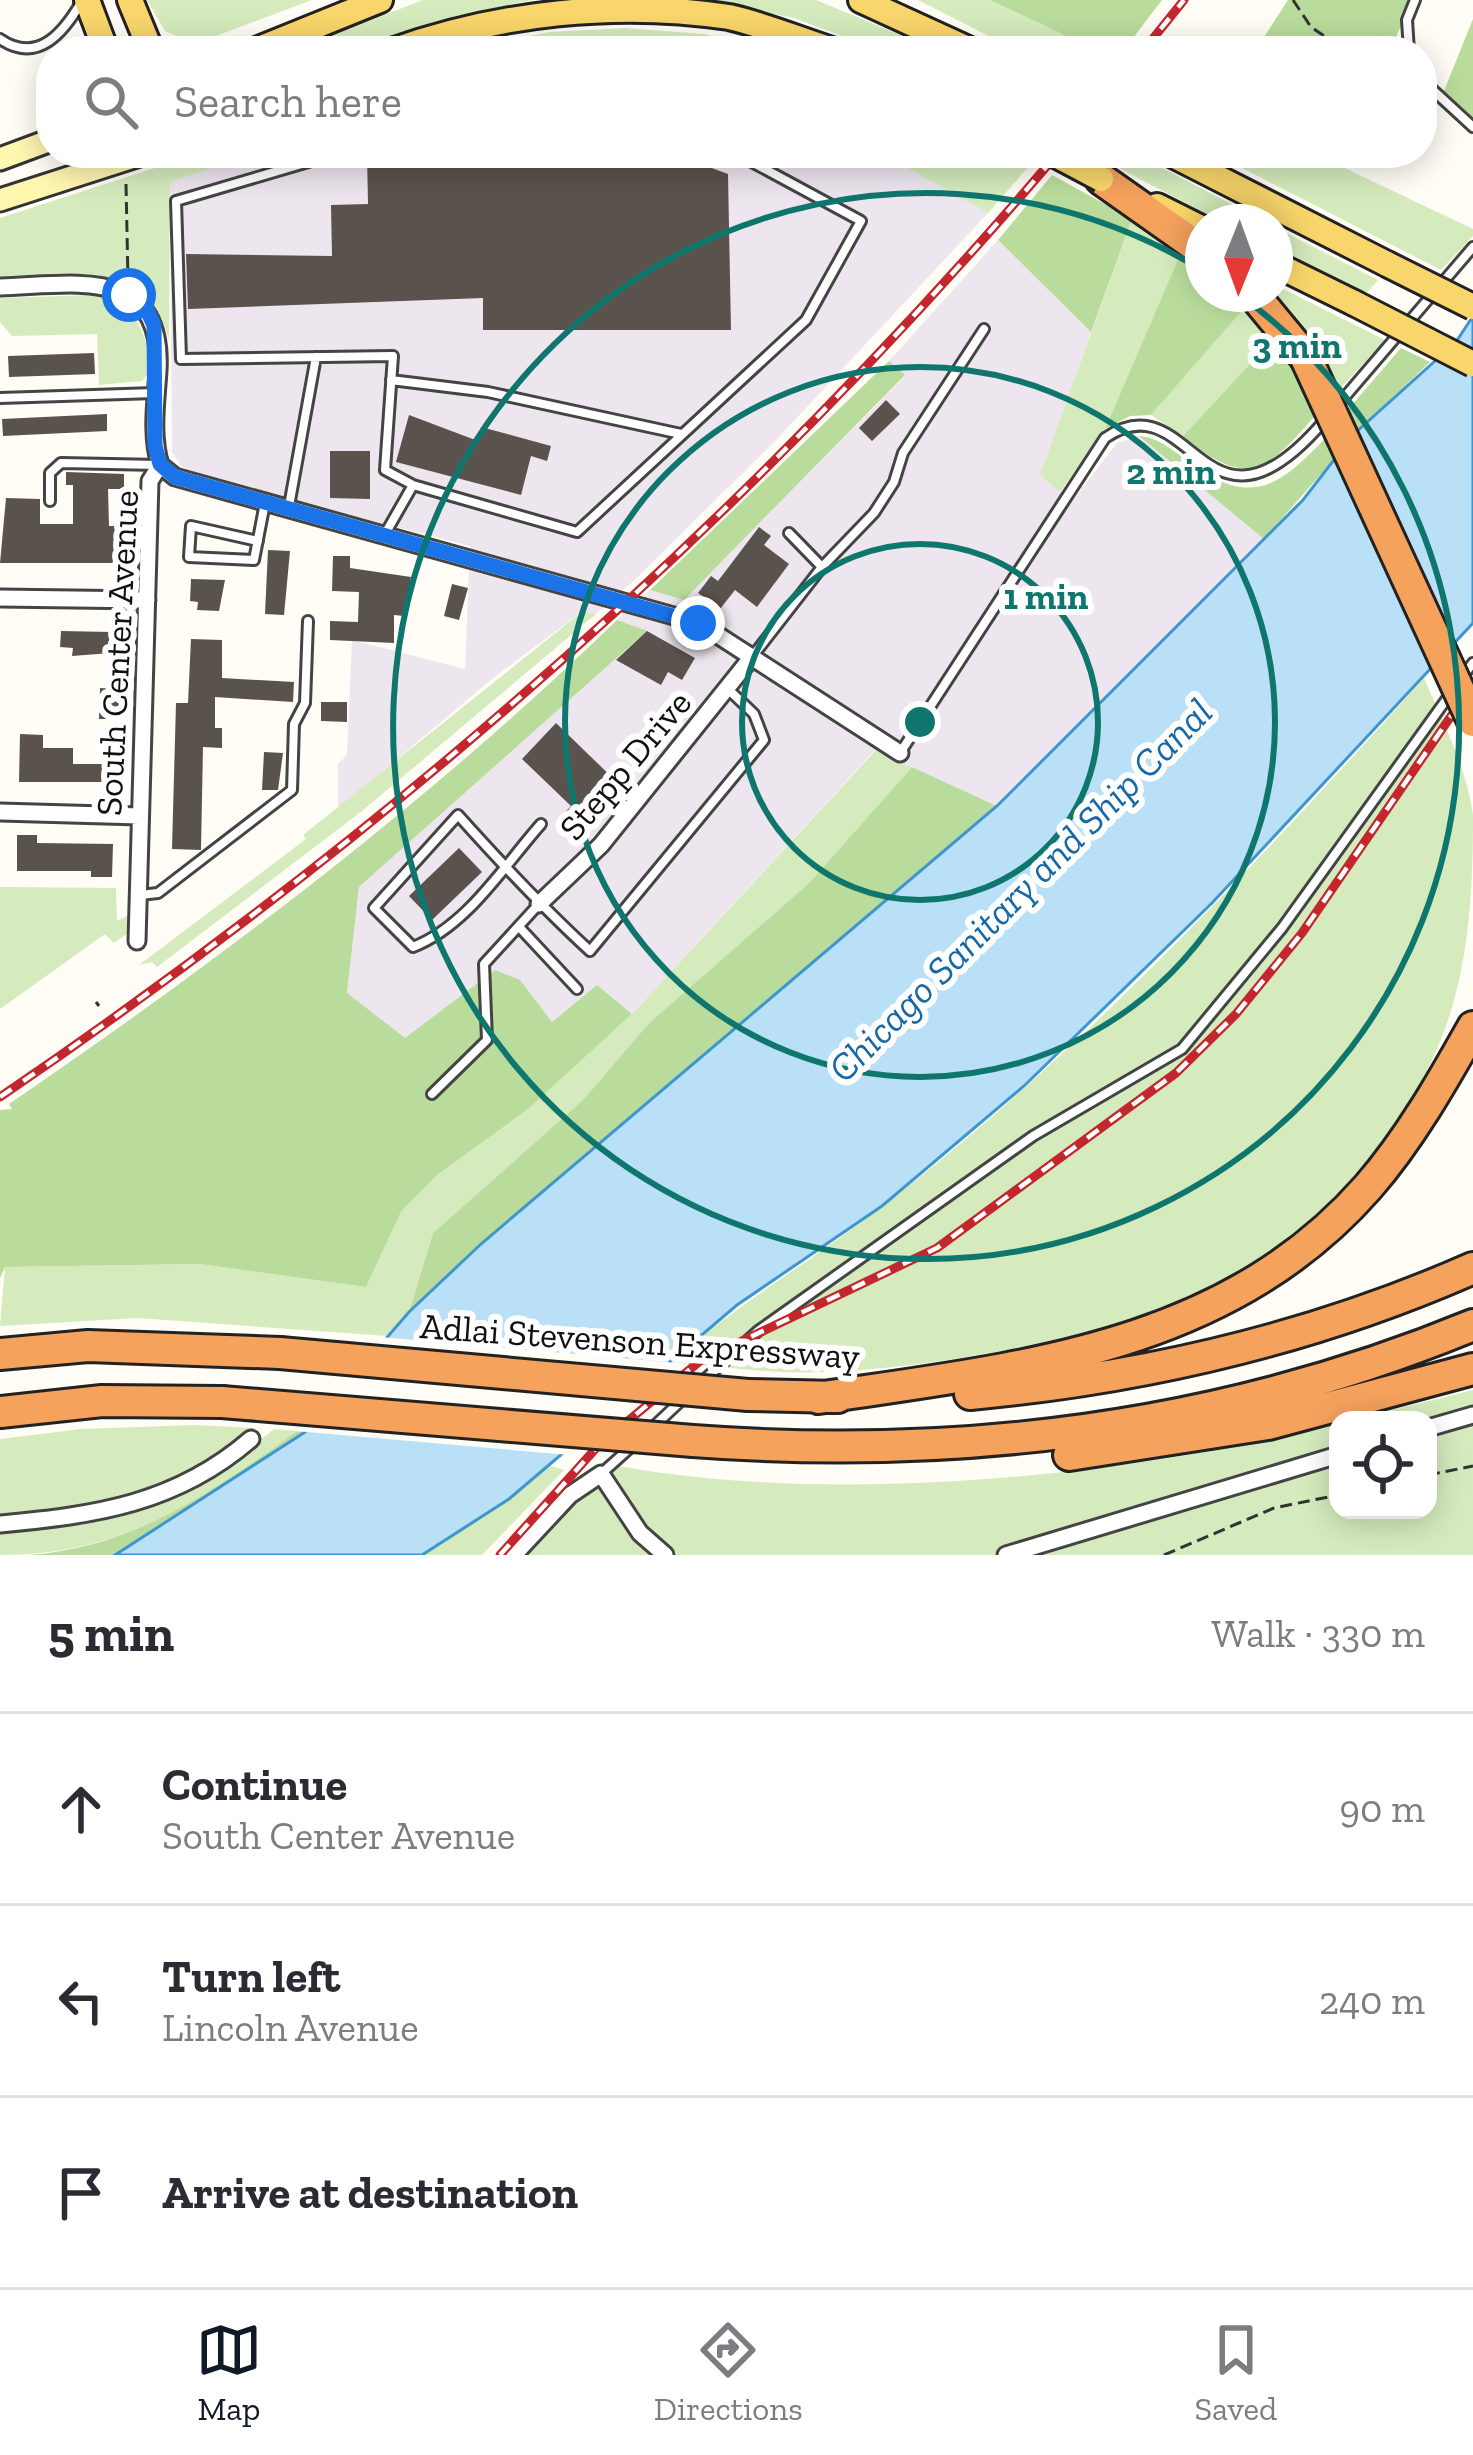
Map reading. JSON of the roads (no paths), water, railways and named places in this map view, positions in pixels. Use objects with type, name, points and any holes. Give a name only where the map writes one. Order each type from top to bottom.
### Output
[{"type":"highway","points":[[1101,179],[1185,238]]},
{"type":"highway","points":[[1268,312],[1306,358],[1473,721]]},
{"type":"highway","points":[[1446,1074],[1473,1016]]},
{"type":"highway","points":[[818,1398],[1029,1366],[1119,1345],[1246,1290],[1306,1248],[1368,1187],[1473,1027]]},
{"type":"highway","name":"Adlai Stevenson Expressway","points":[[0,1354],[88,1346],[280,1353],[748,1395],[960,1396],[1174,1366],[1333,1324],[1473,1268]]},
{"type":"highway","points":[[753,1446],[935,1447],[1121,1426],[1320,1379],[1473,1325]]},
{"type":"highway","points":[[0,1412],[102,1401],[222,1402],[753,1446],[888,1466],[1041,1458],[1268,1424],[1473,1369]]},
{"type":"main road","points":[[85,0],[87,36]]},
{"type":"main road","points":[[85,0],[100,36]]},
{"type":"main road","points":[[130,0],[146,36]]},
{"type":"main road","points":[[291,36],[380,0]]},
{"type":"main road","points":[[861,0],[939,36]]},
{"type":"main road","points":[[446,36],[544,9],[638,6],[728,16],[789,36]]},
{"type":"main road","points":[[0,159],[36,146]]},
{"type":"main road","points":[[0,200],[99,168]]},
{"type":"main road","points":[[1080,168],[1185,220]]},
{"type":"main road","points":[[1198,168],[1464,302]]},
{"type":"main road","points":[[1293,273],[1473,364]]},
{"type":"street","name":"South Center Avenue","points":[[0,287],[105,286],[139,301],[158,340],[155,446],[160,464],[151,481],[137,941]]},
{"type":"street","points":[[160,464],[175,477],[673,614],[722,634],[751,658],[900,753]]},
{"type":"street","points":[[0,598],[147,600]]},
{"type":"street","name":"Stepp Drive","points":[[539,904],[601,845],[751,658]]},
{"type":"street","points":[[0,812],[140,816]]},
{"type":"street","points":[[1437,1425],[1473,1414]]},
{"type":"street","points":[[0,1524],[141,1505],[203,1477],[251,1439]]},
{"type":"street","points":[[1006,1555],[1329,1458]]},
{"type":"street","points":[[514,1555],[570,1495],[601,1474],[640,1534],[664,1555]]},
{"type":"lane","points":[[58,36],[85,0]]},
{"type":"lane","points":[[1408,36],[1407,20],[1415,0]]},
{"type":"lane","points":[[0,39],[22,49],[36,47]]},
{"type":"lane","points":[[1437,94],[1473,128]]},
{"type":"lane","points":[[288,168],[176,201],[181,358],[393,356],[385,470],[412,485],[577,532],[806,320],[861,221],[763,168]]},
{"type":"lane","points":[[900,753],[1105,438],[1127,426],[1151,425],[1222,474],[1255,476],[1278,468],[1473,247]]},
{"type":"lane","points":[[751,658],[821,567],[874,512],[894,482],[903,453],[984,329]]},
{"type":"lane","points":[[288,508],[316,357]]},
{"type":"lane","points":[[391,380],[488,392],[682,434]]},
{"type":"lane","points":[[0,398],[156,393]]},
{"type":"lane","points":[[50,501],[50,473],[61,463],[160,464]]},
{"type":"lane","points":[[386,534],[412,485]]},
{"type":"lane","points":[[258,541],[191,526],[189,557],[254,560],[258,541],[265,501]]},
{"type":"lane","points":[[789,533],[821,567]]},
{"type":"lane","points":[[138,895],[158,893],[292,790],[294,724],[305,703],[308,621]]},
{"type":"lane","points":[[601,1474],[758,1331],[1033,1136],[1182,1049],[1282,928],[1473,662]]},
{"type":"lane","points":[[541,824],[504,866],[444,935],[412,947],[374,908],[458,815],[504,866],[539,904],[590,951],[764,740],[754,714],[727,688]]},
{"type":"lane","points":[[432,1094],[488,1040],[484,964],[521,929],[539,904]]},
{"type":"lane","points":[[521,929],[577,989]]},
{"type":"water","name":"Chicago Sanitary and Ship Canal","points":[[1473,316],[1473,623],[1212,903],[1024,1086],[882,1206],[737,1305],[509,1499],[422,1555],[115,1555],[305,1432],[409,1312],[481,1244],[997,806],[1303,500],[1354,434],[1456,342]]},
{"type":"railway","points":[[1155,36],[1184,0]]},
{"type":"railway","points":[[0,1097],[288,888],[561,661],[818,416],[1045,168]]},
{"type":"railway","points":[[500,1555],[598,1446],[700,1361],[937,1248],[1176,1073],[1236,1014],[1302,933],[1473,684]]}]
